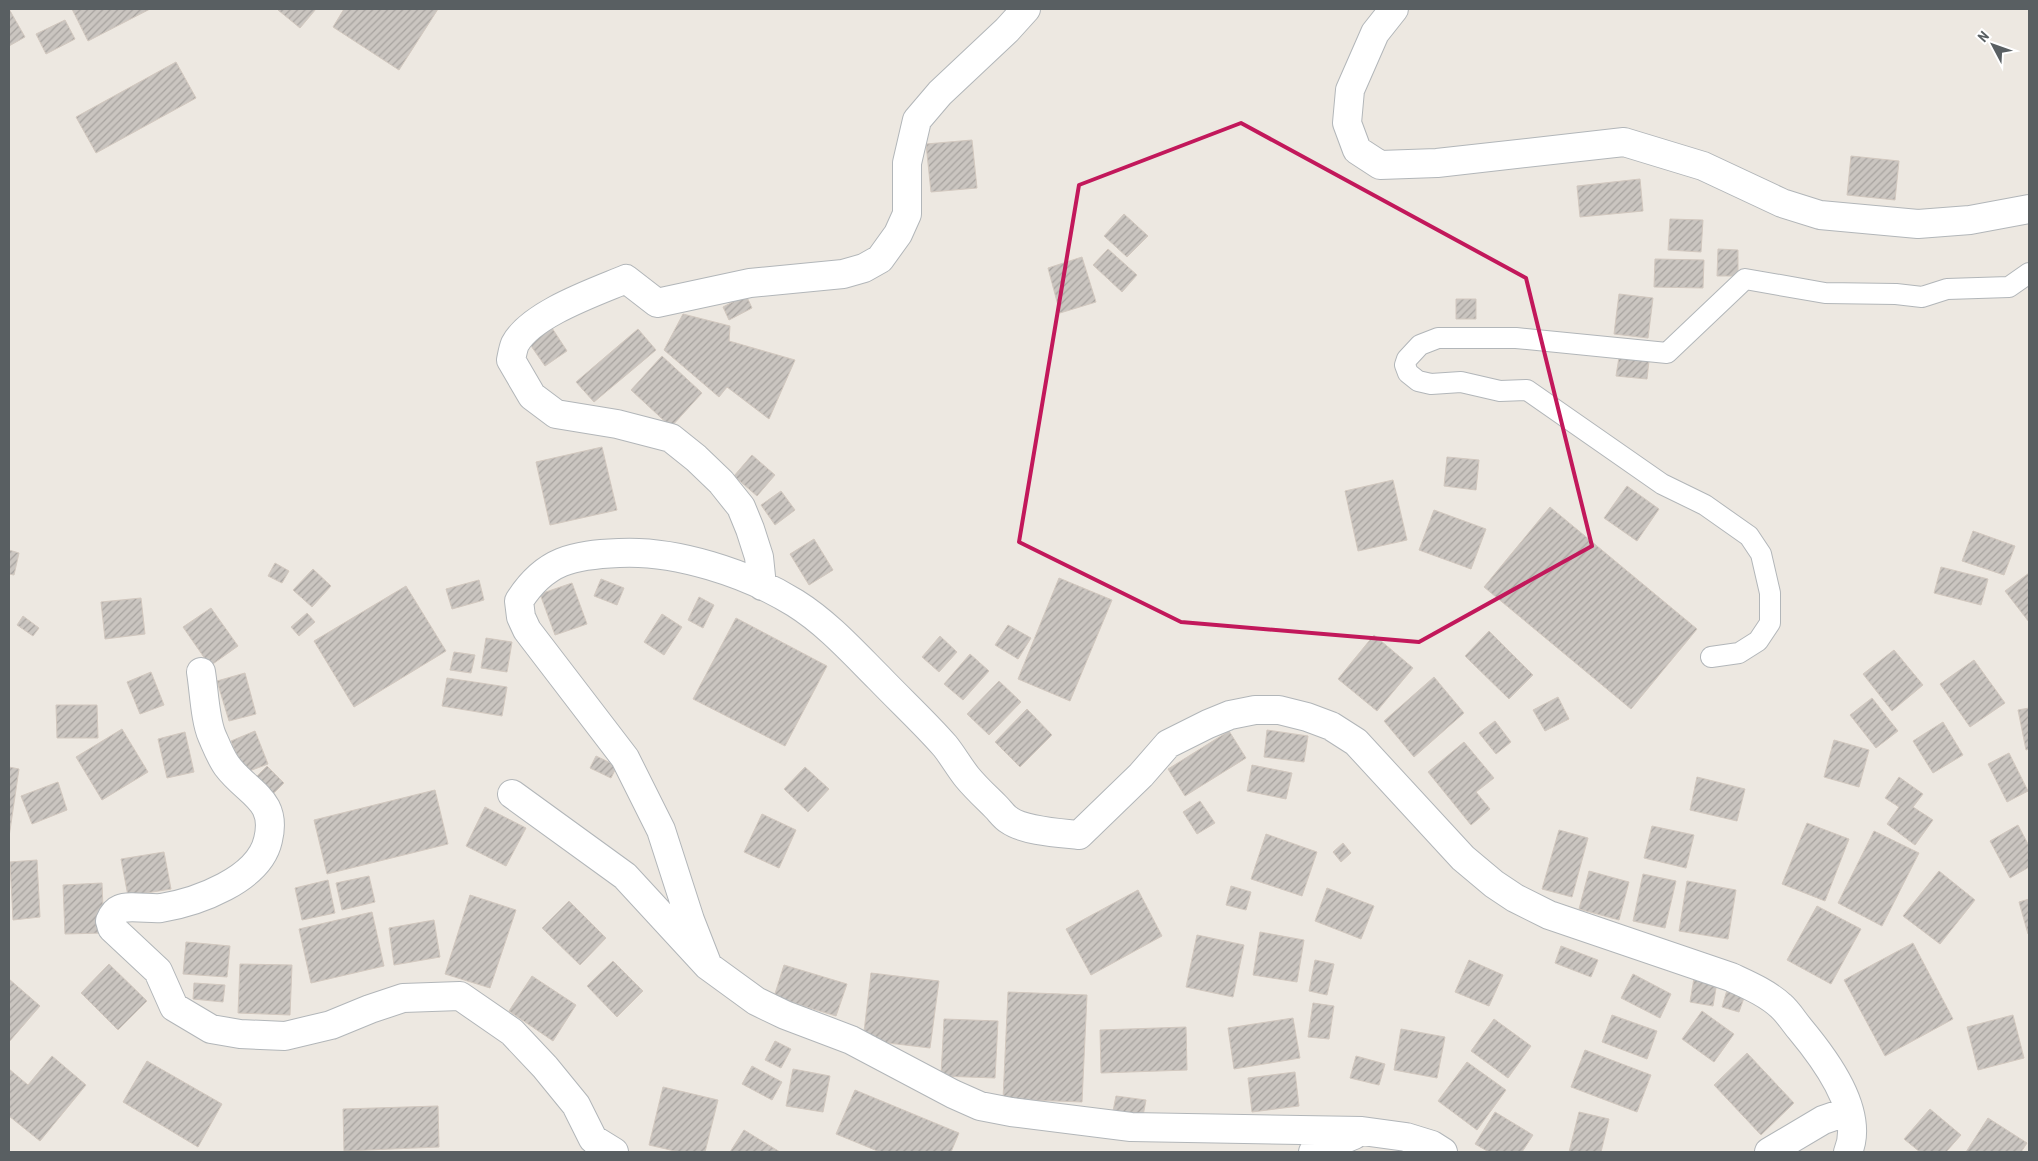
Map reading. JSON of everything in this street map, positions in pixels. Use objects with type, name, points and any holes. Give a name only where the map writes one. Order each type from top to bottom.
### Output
[{"type":"street","points":[[762,586],[759,557],[750,529],[740,507],[721,482],[696,458],[670,438],[617,424],[556,414],[532,396],[511,360],[515,344],[543,318],[562,306],[626,280],[657,303],[750,282],[843,274],[864,268],[880,259],[898,234],[907,214],[907,163],[917,120],[940,93],[1007,30],[1026,9]]},
{"type":"street","points":[[1394,9],[1374,33],[1350,90],[1349,98],[1347,123],[1357,150],[1380,165],[1437,163],[1624,142],[1703,166],[1782,203],[1820,215],[1918,224],[1970,220],[2029,209]]},
{"type":"street","points":[[708,966],[690,920],[661,830],[625,758],[528,630],[521,618],[519,601],[530,585],[545,571],[567,559],[596,554],[634,552],[679,558],[718,569],[762,586],[796,603],[835,634],[946,747],[967,778],[1010,821],[1038,830],[1079,835],[1141,776],[1168,744],[1230,715],[1255,710],[1279,710],[1307,716],[1331,726],[1356,742],[1463,858],[1494,884],[1515,898],[1549,915],[1731,977],[1759,990],[1781,1006],[1813,1045],[1837,1079],[1848,1111],[1853,1140],[1848,1152]]},
{"type":"street","points":[[201,672],[211,734],[227,766],[263,801],[269,811],[271,828],[267,846],[258,862],[236,880],[211,893],[189,901],[160,908],[120,909],[113,915],[110,921],[112,928],[158,971],[174,1007],[211,1029],[240,1034],[285,1036],[331,1026],[370,1009],[403,998],[460,996],[512,1032],[545,1067],[576,1105],[593,1139],[614,1152]]},
{"type":"street","points":[[512,794],[625,876],[708,966],[756,1001],[785,1016],[851,1040],[980,1106],[1010,1112],[1131,1127],[1362,1131],[1406,1137],[1432,1145],[1443,1152]]},
{"type":"street","points":[[1769,1152],[1823,1120],[1848,1111]]},
{"type":"street","points":[[1313,1152],[1362,1131]]},
{"type":"lane","points":[[1711,657],[1739,652],[1758,641],[1770,623],[1770,593],[1761,554],[1749,536],[1705,505],[1662,484],[1527,390],[1500,391],[1461,382],[1431,384],[1418,381],[1408,373],[1405,365],[1406,359],[1420,345],[1438,338],[1516,338],[1667,353],[1745,279],[1825,293],[1922,296],[1947,289],[2009,287],[2029,273]]},
{"type":"highlighted area","points":[[1241,123],[1526,278],[1592,546],[1419,642],[1181,622],[1019,542],[1079,185]]},
{"type":"building","points":[[9,9],[25,37],[9,46]]},
{"type":"building","points":[[72,9],[150,9],[88,41]]},
{"type":"building","points":[[279,9],[316,9],[300,28]]},
{"type":"building","points":[[344,9],[438,9],[399,70],[333,27]]},
{"type":"building","points":[[65,20],[75,39],[46,54],[36,34]]},
{"type":"building","points":[[176,62],[196,98],[96,153],[76,117]]},
{"type":"building","points":[[972,140],[977,188],[931,192],[926,144]]},
{"type":"building","points":[[1851,156],[1899,161],[1895,200],[1847,195]]},
{"type":"building","points":[[1640,179],[1643,211],[1580,217],[1577,186]]},
{"type":"building","points":[[1124,214],[1148,236],[1127,257],[1104,236]]},
{"type":"building","points":[[1670,219],[1703,220],[1701,252],[1668,250]]},
{"type":"building","points":[[1108,249],[1137,275],[1122,292],[1093,265]]},
{"type":"building","points":[[1718,249],[1738,250],[1738,276],[1717,276]]},
{"type":"building","points":[[1082,257],[1096,302],[1060,313],[1048,268]]},
{"type":"building","points":[[1655,259],[1704,260],[1703,288],[1654,287]]},
{"type":"building","points":[[1619,294],[1653,298],[1648,338],[1614,334]]},
{"type":"building","points":[[746,295],[752,308],[729,320],[723,307]]},
{"type":"building","points":[[1456,299],[1476,299],[1476,319],[1456,319]]},
{"type":"building","points":[[683,314],[730,326],[729,341],[795,360],[769,419],[727,387],[719,397],[664,350]]},
{"type":"building","points":[[552,328],[567,351],[545,366],[529,343]]},
{"type":"building","points":[[638,329],[656,350],[594,402],[576,382]]},
{"type":"building","points":[[662,356],[702,393],[671,427],[631,390]]},
{"type":"building","points":[[1619,357],[1649,361],[1647,379],[1616,376]]},
{"type":"building","points":[[602,447],[617,510],[550,525],[536,462]]},
{"type":"building","points":[[752,455],[775,475],[757,496],[734,476]]},
{"type":"building","points":[[1447,457],[1479,460],[1476,490],[1444,486]]},
{"type":"building","points":[[1393,480],[1407,540],[1358,551],[1345,491]]},
{"type":"building","points":[[1627,486],[1659,509],[1637,541],[1604,518]]},
{"type":"building","points":[[781,491],[795,510],[775,525],[761,505]]},
{"type":"building","points":[[1550,507],[1697,629],[1631,709],[1484,587]]},
{"type":"building","points":[[1434,510],[1486,529],[1471,569],[1419,550]]},
{"type":"building","points":[[1973,531],[2015,546],[2004,575],[1962,561]]},
{"type":"building","points":[[814,539],[833,570],[809,585],[790,554]]},
{"type":"building","points":[[9,550],[19,553],[14,575],[9,574]]},
{"type":"building","points":[[275,563],[289,571],[282,583],[268,576]]},
{"type":"building","points":[[1941,567],[1988,579],[1981,605],[1934,593]]},
{"type":"building","points":[[313,569],[331,586],[312,607],[293,590]]},
{"type":"building","points":[[2029,573],[2029,622],[2005,591]]},
{"type":"building","points":[[1059,578],[1112,600],[1070,701],[1018,679]]},
{"type":"building","points":[[601,579],[624,588],[617,605],[594,596]]},
{"type":"building","points":[[479,580],[484,600],[452,609],[446,589]]},
{"type":"building","points":[[572,583],[587,624],[555,635],[540,594]]},
{"type":"building","points":[[406,586],[446,651],[354,707],[314,641]]},
{"type":"building","points":[[699,597],[714,605],[703,628],[688,620]]},
{"type":"building","points":[[141,598],[145,634],[105,639],[101,602]]},
{"type":"building","points":[[211,608],[238,646],[210,666],[183,627]]},
{"type":"building","points":[[307,613],[315,622],[299,636],[291,627]]},
{"type":"building","points":[[662,614],[682,627],[664,655],[644,642]]},
{"type":"building","points":[[23,616],[39,628],[33,636],[17,625]]},
{"type":"building","points":[[736,618],[827,666],[785,746],[693,699]]},
{"type":"building","points":[[1008,625],[1031,638],[1018,659],[995,645]]},
{"type":"building","points":[[1489,631],[1533,675],[1509,699],[1465,656]]},
{"type":"building","points":[[1374,635],[1413,668],[1377,711],[1338,679]]},
{"type":"building","points":[[940,636],[957,652],[939,672],[922,657]]},
{"type":"building","points":[[486,638],[512,642],[507,672],[481,668]]},
{"type":"building","points":[[1894,650],[1923,685],[1892,711],[1863,674]]},
{"type":"building","points":[[454,652],[475,655],[471,673],[450,670]]},
{"type":"building","points":[[970,654],[989,671],[963,700],[944,684]]},
{"type":"building","points":[[1974,660],[2005,703],[1970,727],[1940,684]]},
{"type":"building","points":[[151,672],[164,705],[140,714],[127,682]]},
{"type":"building","points":[[245,673],[256,714],[229,721],[217,681]]},
{"type":"building","points":[[1434,677],[1464,713],[1414,757],[1384,721]]},
{"type":"building","points":[[447,678],[507,687],[502,716],[442,706]]},
{"type":"building","points":[[999,681],[1021,702],[989,735],[967,714]]},
{"type":"building","points":[[1558,697],[1569,719],[1545,731],[1533,710]]},
{"type":"building","points":[[1872,698],[1898,731],[1876,748],[1850,715]]},
{"type":"building","points":[[56,705],[97,705],[98,738],[57,738]]},
{"type":"building","points":[[2029,708],[2029,749],[2026,750],[2018,710]]},
{"type":"building","points":[[1027,709],[1052,735],[1020,767],[995,742]]},
{"type":"building","points":[[1495,721],[1511,742],[1496,754],[1479,733]]},
{"type":"building","points":[[1943,722],[1963,755],[1933,773],[1913,741]]},
{"type":"building","points":[[122,729],[148,772],[102,800],[76,757]]},
{"type":"building","points":[[1267,730],[1308,736],[1304,762],[1264,757]]},
{"type":"building","points":[[255,731],[268,764],[244,773],[231,741]]},
{"type":"building","points":[[1229,731],[1246,758],[1185,796],[1168,769]]},
{"type":"building","points":[[185,732],[194,772],[167,778],[158,739]]},
{"type":"building","points":[[1834,740],[1869,750],[1859,787],[1824,777]]},
{"type":"building","points":[[1464,742],[1494,778],[1476,792],[1490,809],[1471,825],[1428,772]]},
{"type":"building","points":[[2009,753],[2028,791],[2007,802],[1988,764]]},
{"type":"building","points":[[596,756],[617,766],[611,778],[590,768]]},
{"type":"building","points":[[1252,765],[1292,773],[1286,799],[1247,791]]},
{"type":"building","points":[[267,766],[284,783],[270,797],[254,779]]},
{"type":"building","points":[[9,767],[19,769],[9,837]]},
{"type":"building","points":[[805,767],[829,789],[808,812],[784,789]]},
{"type":"building","points":[[1697,777],[1745,789],[1737,821],[1690,810]]},
{"type":"building","points":[[1899,777],[1923,794],[1913,807],[1933,820],[1915,845],[1887,824],[1899,807],[1885,798]]},
{"type":"building","points":[[58,782],[67,810],[32,824],[21,796]]},
{"type":"building","points":[[435,790],[448,844],[327,874],[314,820]]},
{"type":"building","points":[[1200,801],[1215,823],[1197,834],[1183,812]]},
{"type":"building","points":[[485,807],[526,828],[506,866],[466,846]]},
{"type":"building","points":[[762,814],[796,830],[779,868],[744,852]]},
{"type":"building","points":[[1807,823],[1849,839],[1825,901],[1782,884]]},
{"type":"building","points":[[2018,825],[2029,846],[2029,867],[2010,878],[1990,841]]},
{"type":"building","points":[[1652,826],[1694,835],[1686,868],[1644,858]]},
{"type":"building","points":[[1559,830],[1588,838],[1572,897],[1542,889]]},
{"type":"building","points":[[1874,831],[1919,853],[1882,926],[1838,903]]},
{"type":"building","points":[[1266,834],[1317,852],[1302,896],[1251,879]]},
{"type":"building","points":[[1343,843],[1351,853],[1341,862],[1333,852]]},
{"type":"building","points":[[164,852],[171,889],[128,896],[121,859]]},
{"type":"building","points":[[37,860],[40,917],[13,920],[10,862]]},
{"type":"building","points":[[1589,871],[1629,882],[1619,920],[1579,909]]},
{"type":"building","points":[[1939,871],[1975,900],[1940,944],[1903,916]]},
{"type":"building","points":[[1643,874],[1676,881],[1665,928],[1633,921]]},
{"type":"building","points":[[369,876],[375,902],[342,910],[336,883]]},
{"type":"building","points":[[328,880],[335,913],[302,920],[295,888]]},
{"type":"building","points":[[1687,881],[1736,890],[1728,939],[1679,931]]},
{"type":"building","points":[[102,883],[104,933],[65,934],[63,885]]},
{"type":"building","points":[[1231,886],[1251,892],[1246,910],[1226,905]]},
{"type":"building","points":[[1327,888],[1374,906],[1361,939],[1315,921]]},
{"type":"building","points":[[1138,890],[1162,936],[1091,975],[1066,929]]},
{"type":"building","points":[[470,895],[516,910],[490,988],[445,974]]},
{"type":"building","points":[[2029,899],[2029,933],[2028,934],[2019,902]]},
{"type":"building","points":[[569,901],[606,938],[580,965],[542,928]]},
{"type":"building","points":[[1817,906],[1861,929],[1831,984],[1787,960]]},
{"type":"building","points":[[372,912],[384,966],[311,983],[299,929]]},
{"type":"building","points":[[434,920],[440,957],[394,965],[389,928]]},
{"type":"building","points":[[1260,932],[1304,940],[1297,982],[1253,975]]},
{"type":"building","points":[[1197,935],[1244,945],[1233,997],[1186,987]]},
{"type":"building","points":[[186,942],[230,946],[227,977],[183,974]]},
{"type":"building","points":[[1913,943],[1953,1019],[1885,1056],[1844,980]]},
{"type":"building","points":[[1561,946],[1598,960],[1591,977],[1555,963]]},
{"type":"building","points":[[1315,960],[1334,964],[1327,995],[1309,991]]},
{"type":"building","points":[[1469,960],[1503,975],[1489,1006],[1455,992]]},
{"type":"building","points":[[613,961],[643,991],[617,1017],[587,986]]},
{"type":"building","points":[[109,964],[147,1001],[118,1030],[81,993]]},
{"type":"building","points":[[240,964],[292,965],[290,1015],[238,1013]]},
{"type":"building","points":[[784,965],[847,984],[836,1016],[774,997]]},
{"type":"building","points":[[871,973],[939,981],[930,1048],[863,1040]]},
{"type":"building","points":[[1633,974],[1671,994],[1660,1018],[1621,998]]},
{"type":"building","points":[[532,976],[576,1005],[553,1041],[509,1011]]},
{"type":"building","points":[[1694,978],[1717,982],[1713,1006],[1690,1002]]},
{"type":"building","points":[[9,979],[40,1006],[9,1042]]},
{"type":"building","points":[[194,983],[225,985],[223,1002],[193,999]]},
{"type":"building","points":[[1727,990],[1745,995],[1739,1012],[1722,1007]]},
{"type":"building","points":[[1008,992],[1087,995],[1082,1102],[1003,1099]]},
{"type":"building","points":[[1313,1003],[1334,1006],[1329,1039],[1308,1037]]},
{"type":"building","points":[[1702,1011],[1734,1034],[1714,1062],[1682,1039]]},
{"type":"building","points":[[1612,1015],[1657,1031],[1647,1059],[1602,1042]]},
{"type":"building","points":[[2013,1015],[2024,1058],[1978,1070],[1967,1027]]},
{"type":"building","points":[[1293,1018],[1300,1058],[1234,1069],[1228,1028]]},
{"type":"building","points":[[944,1019],[998,1021],[995,1078],[941,1076]]},
{"type":"building","points":[[1494,1019],[1531,1046],[1508,1078],[1471,1051]]},
{"type":"building","points":[[1186,1027],[1187,1070],[1101,1073],[1100,1030]]},
{"type":"building","points":[[1401,1029],[1445,1037],[1437,1078],[1394,1070]]},
{"type":"building","points":[[775,1041],[791,1049],[781,1068],[765,1060]]},
{"type":"building","points":[[1585,1050],[1651,1075],[1637,1112],[1571,1087]]},
{"type":"building","points":[[1747,1053],[1794,1103],[1761,1135],[1714,1085]]},
{"type":"building","points":[[52,1056],[86,1085],[40,1141],[9,1116],[9,1069],[28,1085]]},
{"type":"building","points":[[1356,1056],[1385,1064],[1379,1085],[1350,1078]]},
{"type":"building","points":[[147,1061],[222,1104],[198,1147],[123,1102]]},
{"type":"building","points":[[1467,1062],[1506,1090],[1477,1130],[1438,1101]]},
{"type":"building","points":[[752,1066],[782,1082],[772,1100],[742,1084]]},
{"type":"building","points":[[793,1069],[830,1076],[823,1112],[786,1106]]},
{"type":"building","points":[[1295,1072],[1299,1106],[1252,1112],[1248,1078]]},
{"type":"building","points":[[663,1087],[718,1100],[705,1152],[679,1152],[649,1145]]},
{"type":"building","points":[[855,1090],[959,1133],[951,1152],[880,1152],[836,1134]]},
{"type":"building","points":[[1116,1096],[1146,1100],[1143,1116],[1113,1111]]},
{"type":"building","points":[[438,1106],[439,1147],[344,1151],[343,1109]]},
{"type":"building","points":[[1930,1109],[1961,1135],[1946,1152],[1920,1152],[1904,1139]]},
{"type":"building","points":[[1495,1112],[1533,1135],[1522,1152],[1489,1152],[1475,1144]]},
{"type":"building","points":[[1579,1112],[1609,1119],[1601,1152],[1569,1152]]},
{"type":"building","points":[[1988,1118],[2027,1143],[2021,1152],[1966,1152]]},
{"type":"building","points":[[744,1130],[780,1152],[730,1152]]}]
